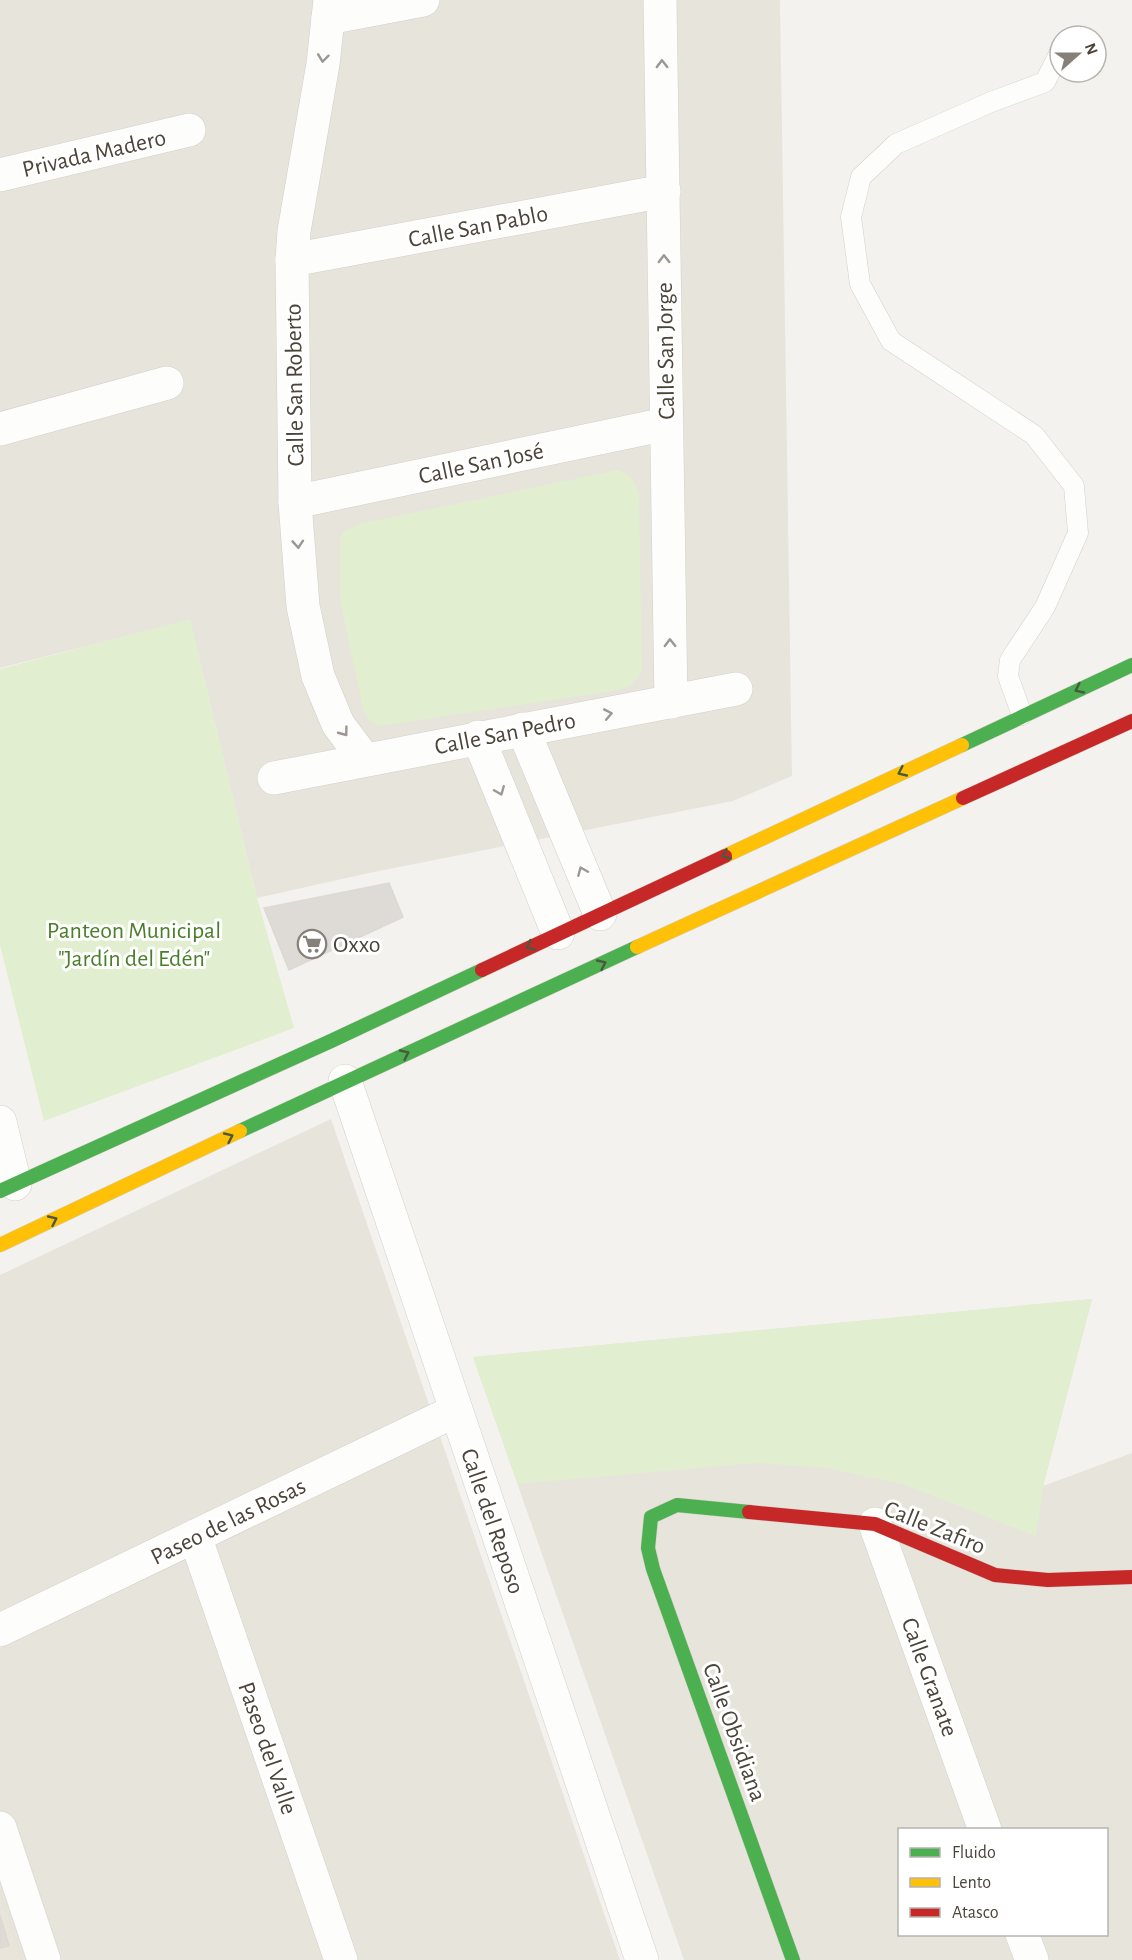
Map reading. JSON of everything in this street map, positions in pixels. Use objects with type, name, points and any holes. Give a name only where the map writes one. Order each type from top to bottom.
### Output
[{"type":"street","points":[[329,9],[423,0]]},
{"type":"street","name":"Calle San Jorge","points":[[660,0],[671,702]]},
{"type":"street","name":"Calle San Roberto","points":[[329,9],[294,231],[292,260],[295,502],[303,606],[318,675],[338,724],[364,759]]},
{"type":"street","name":"Privada Madero","points":[[0,175],[189,130]]},
{"type":"street","name":"Calle San Pablo","points":[[292,260],[664,191]]},
{"type":"street","points":[[0,429],[166,383]]},
{"type":"street","name":"Calle San José","points":[[295,502],[666,424]]},
{"type":"street","points":[[0,1122],[7,1188],[333,1046],[558,933],[1132,665]]},
{"type":"street","name":"Calle San Pedro","points":[[274,778],[736,689]]},
{"type":"street","points":[[0,1245],[343,1076],[1132,721]]},
{"type":"street","points":[[523,729],[600,914]]},
{"type":"street","points":[[478,737],[558,933]]},
{"type":"street","name":"Calle del Reposo","points":[[343,1076],[642,1960]]},
{"type":"street","name":"Paseo de las Rosas","points":[[0,1630],[455,1411]]},
{"type":"street","name":"Calle Zafiro","points":[[651,1517],[677,1506],[875,1524],[995,1575],[1048,1580],[1131,1582]]},
{"type":"street","name":"Calle Obsidiana","points":[[651,1517],[648,1548],[653,1569],[793,1960]]},
{"type":"street","name":"Calle Granate","points":[[875,1524],[984,1828]]},
{"type":"street","name":"Paseo del Valle","points":[[195,1536],[341,1960]]},
{"type":"street","points":[[0,1828],[44,1960]]},
{"type":"street","points":[[1022,1936],[1032,1960]]},
{"type":"lane","points":[[1022,716],[1008,676],[1010,660],[1044,607],[1078,533],[1074,486],[1034,435],[891,340],[860,284],[851,217],[861,177],[896,144],[991,102],[1045,82],[1048,76]]},
{"type":"shaded area","points":[[0,0],[780,0],[792,776],[733,801],[369,873],[257,898],[190,620],[0,668]]},
{"type":"shaded area","points":[[331,1119],[620,1960],[0,1960],[0,1275]]},
{"type":"shaded area","points":[[1092,1299],[1043,1486],[1132,1453],[1132,1960],[684,1960],[473,1357]]},
{"type":"shaded area","points":[[0,1900],[20,1960],[0,1960]]},
{"type":"green space","points":[[617,470],[631,478],[639,493],[642,672],[635,681],[620,690],[386,725],[373,723],[368,719],[364,713],[340,600],[340,537],[344,532],[359,524]]},
{"type":"green space","name":"Panteon Municipal \"Jardín del Edén\"","points":[[190,619],[257,898],[294,1028],[44,1121],[0,945],[0,669]]},
{"type":"green space","points":[[1092,1299],[1043,1487],[1036,1536],[905,1485],[827,1468],[756,1463],[518,1484],[473,1357]]},
{"type":"building","name":"Oxxo","points":[[389,883],[403,917],[289,970],[264,908]]},
{"type":"building","points":[[0,1915],[9,1946],[0,1948]]},
{"type":"traffic: fast","points":[[962,745],[1132,665]]},
{"type":"traffic: fast","points":[[240,1131],[637,947]]},
{"type":"traffic: fast","points":[[0,1191],[482,970]]},
{"type":"traffic: fast","points":[[749,1512],[677,1505],[651,1517],[648,1548],[653,1569],[793,1960]]},
{"type":"traffic: slow","points":[[725,856],[962,745]]},
{"type":"traffic: slow","points":[[637,947],[963,798]]},
{"type":"traffic: slow","points":[[0,1245],[240,1131]]},
{"type":"traffic: jam","points":[[963,798],[1132,721]]},
{"type":"traffic: jam","points":[[482,970],[725,856]]},
{"type":"traffic: jam","points":[[749,1512],[875,1524],[995,1575],[1048,1580],[1132,1577]]},
{"type":"place","name":"Oxxo","points":[[312,944]]}]
